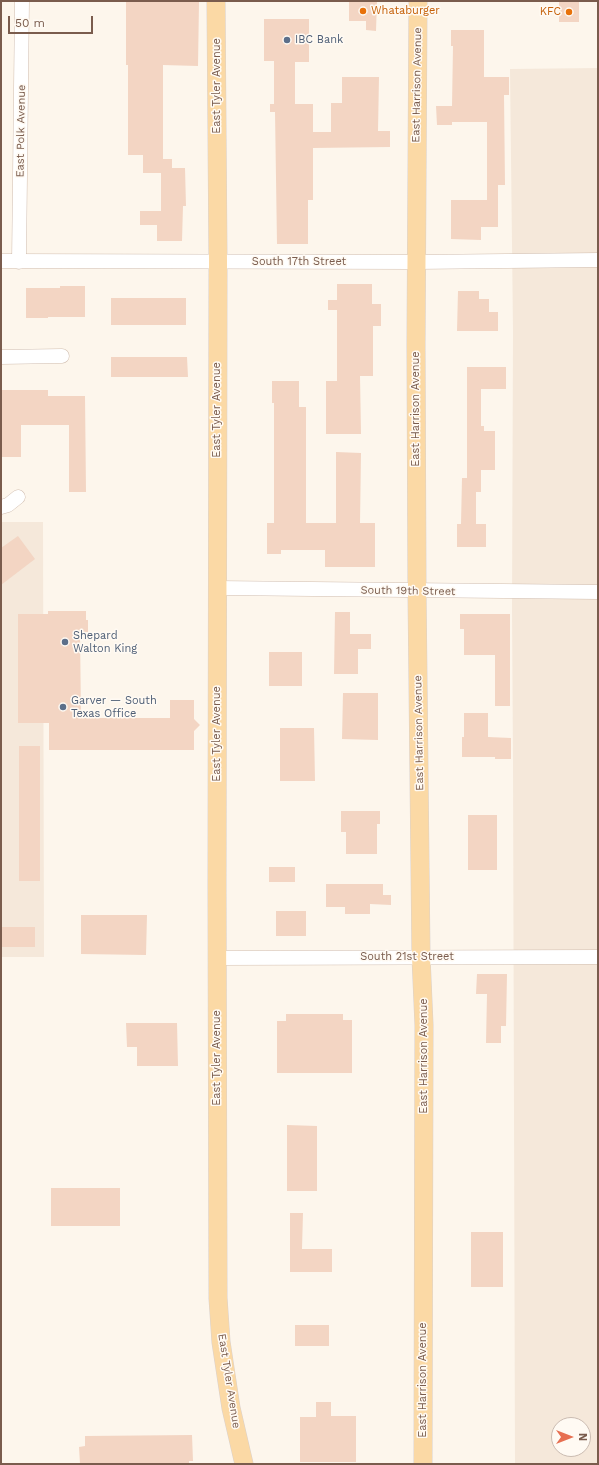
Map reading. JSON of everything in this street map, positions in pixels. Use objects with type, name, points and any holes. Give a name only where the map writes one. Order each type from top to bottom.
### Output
[{"type":"main road","name":"East Tyler Avenue","points":[[216,1],[218,262],[218,1298],[231,1408],[244,1464]]},
{"type":"main road","name":"East Harrison Avenue","points":[[418,1],[416,262],[417,591],[421,956],[424,1025],[423,1464]]},
{"type":"street","name":"East Polk Avenue","points":[[19,262],[22,1]]},
{"type":"street","name":"South 17th Street","points":[[1,261],[416,262],[598,260]]},
{"type":"street","points":[[1,357],[62,356]]},
{"type":"street","points":[[1,507],[8,505],[18,497]]},
{"type":"street","name":"South 19th Street","points":[[217,588],[598,592]]},
{"type":"street","name":"South 21st Street","points":[[217,958],[598,956]]},
{"type":"shaded area","points":[[598,68],[598,1464],[515,1464],[512,609],[513,332],[510,69]]},
{"type":"shaded area","points":[[1,522],[43,522],[44,957],[1,957]]},
{"type":"building","name":"Whataburger","points":[[349,1],[377,1],[376,31],[366,30],[366,21],[349,21]]},
{"type":"building","name":"KFC","points":[[559,1],[579,1],[579,22],[559,22]]},
{"type":"building","points":[[126,2],[199,2],[198,66],[163,65],[163,159],[172,159],[172,168],[185,168],[186,206],[183,206],[182,241],[157,241],[157,225],[140,225],[140,211],[161,211],[161,173],[143,173],[143,155],[128,155]]},
{"type":"building","points":[[264,19],[309,19],[309,62],[295,62],[295,104],[313,104],[313,132],[331,132],[331,103],[342,103],[342,77],[379,77],[378,131],[390,131],[390,147],[313,148],[313,200],[308,200],[308,244],[277,244],[275,112],[270,112],[270,104],[274,104],[274,61],[264,61]]},
{"type":"building","points":[[451,30],[484,30],[484,77],[509,77],[509,95],[504,95],[505,185],[498,185],[498,227],[481,227],[481,240],[451,239],[451,200],[487,200],[487,122],[452,122],[452,125],[437,125],[436,106],[452,106],[453,46],[451,46]]},
{"type":"building","points":[[337,284],[372,284],[372,304],[381,304],[381,326],[373,326],[373,376],[360,376],[361,434],[326,434],[326,381],[337,381],[337,310],[328,310],[328,300],[337,300]]},
{"type":"building","points":[[60,286],[85,286],[85,317],[26,318],[26,288],[60,288]]},
{"type":"building","points":[[458,291],[479,291],[479,299],[489,299],[489,312],[498,312],[498,331],[457,331]]},
{"type":"building","points":[[111,298],[186,298],[186,325],[111,325]]},
{"type":"building","points":[[111,357],[187,357],[188,377],[111,377]]},
{"type":"building","points":[[467,367],[506,367],[506,389],[481,389],[481,426],[484,426],[484,431],[495,431],[495,470],[481,470],[481,492],[476,492],[476,524],[486,524],[486,547],[457,547],[457,524],[461,524],[462,478],[467,478]]},
{"type":"building","points":[[272,381],[299,381],[299,407],[306,407],[306,523],[336,523],[336,452],[361,453],[360,523],[375,523],[375,567],[325,567],[325,550],[281,550],[281,554],[267,554],[267,523],[274,523],[274,403],[272,403]]},
{"type":"building","points":[[1,390],[48,390],[48,396],[85,396],[86,492],[69,492],[69,425],[21,425],[21,457],[1,457]]},
{"type":"building","points":[[18,536],[35,559],[1,585],[1,548]]},
{"type":"building","points":[[48,611],[86,611],[88,632],[80,632],[81,718],[170,718],[170,700],[194,700],[194,719],[200,725],[194,731],[194,750],[49,750],[49,723],[18,723],[18,614],[48,614]]},
{"type":"building","points":[[335,612],[350,612],[350,634],[371,634],[371,649],[358,649],[358,674],[334,674]]},
{"type":"building","points":[[460,614],[510,614],[510,706],[495,706],[495,655],[464,655],[464,629],[460,629]]},
{"type":"building","points":[[269,652],[302,652],[302,686],[269,686]]},
{"type":"building","points":[[343,693],[378,693],[378,740],[342,739]]},
{"type":"building","points":[[464,713],[488,713],[488,737],[511,738],[511,759],[495,759],[495,757],[462,757]]},
{"type":"building","points":[[280,728],[314,728],[315,781],[280,781]]},
{"type":"building","points":[[19,746],[40,746],[40,881],[19,881]]},
{"type":"building","points":[[341,811],[380,811],[380,824],[377,824],[377,854],[346,854],[346,832],[341,832]]},
{"type":"building","points":[[468,815],[497,815],[497,870],[468,870]]},
{"type":"building","points":[[269,867],[295,867],[295,882],[269,882]]},
{"type":"building","points":[[326,884],[383,884],[383,895],[391,895],[391,905],[370,904],[370,914],[345,914],[345,907],[326,907]]},
{"type":"building","points":[[276,911],[306,911],[306,936],[276,936]]},
{"type":"building","points":[[81,915],[147,915],[146,955],[81,954]]},
{"type":"building","points":[[1,927],[35,927],[35,947],[1,947]]},
{"type":"building","points":[[477,974],[507,974],[506,1026],[501,1026],[501,1043],[486,1043],[487,994],[476,994]]},
{"type":"building","points":[[286,1014],[343,1014],[343,1020],[352,1020],[352,1073],[277,1073],[277,1021],[286,1021]]},
{"type":"building","points":[[126,1023],[177,1023],[178,1066],[137,1066],[137,1047],[127,1047]]},
{"type":"building","points":[[287,1125],[317,1126],[317,1191],[287,1191]]},
{"type":"building","points":[[51,1188],[120,1188],[120,1226],[51,1226]]},
{"type":"building","points":[[290,1213],[303,1213],[302,1249],[332,1249],[332,1272],[290,1272]]},
{"type":"building","points":[[471,1232],[503,1232],[503,1287],[471,1287]]},
{"type":"building","points":[[295,1325],[329,1325],[329,1346],[295,1346]]},
{"type":"building","points":[[316,1402],[331,1402],[331,1416],[356,1416],[356,1462],[300,1462],[300,1417],[316,1417]]},
{"type":"building","points":[[192,1435],[193,1461],[189,1461],[189,1464],[80,1464],[79,1447],[85,1446],[85,1436]]},
{"type":"place","name":"Whataburger","points":[[363,11]]},
{"type":"place","name":"KFC","points":[[569,12]]},
{"type":"place","name":"IBC Bank","points":[[287,40]]},
{"type":"place","name":"Shepard Walton King","points":[[65,642]]},
{"type":"place","name":"Garver — South Texas Office","points":[[63,707]]}]
